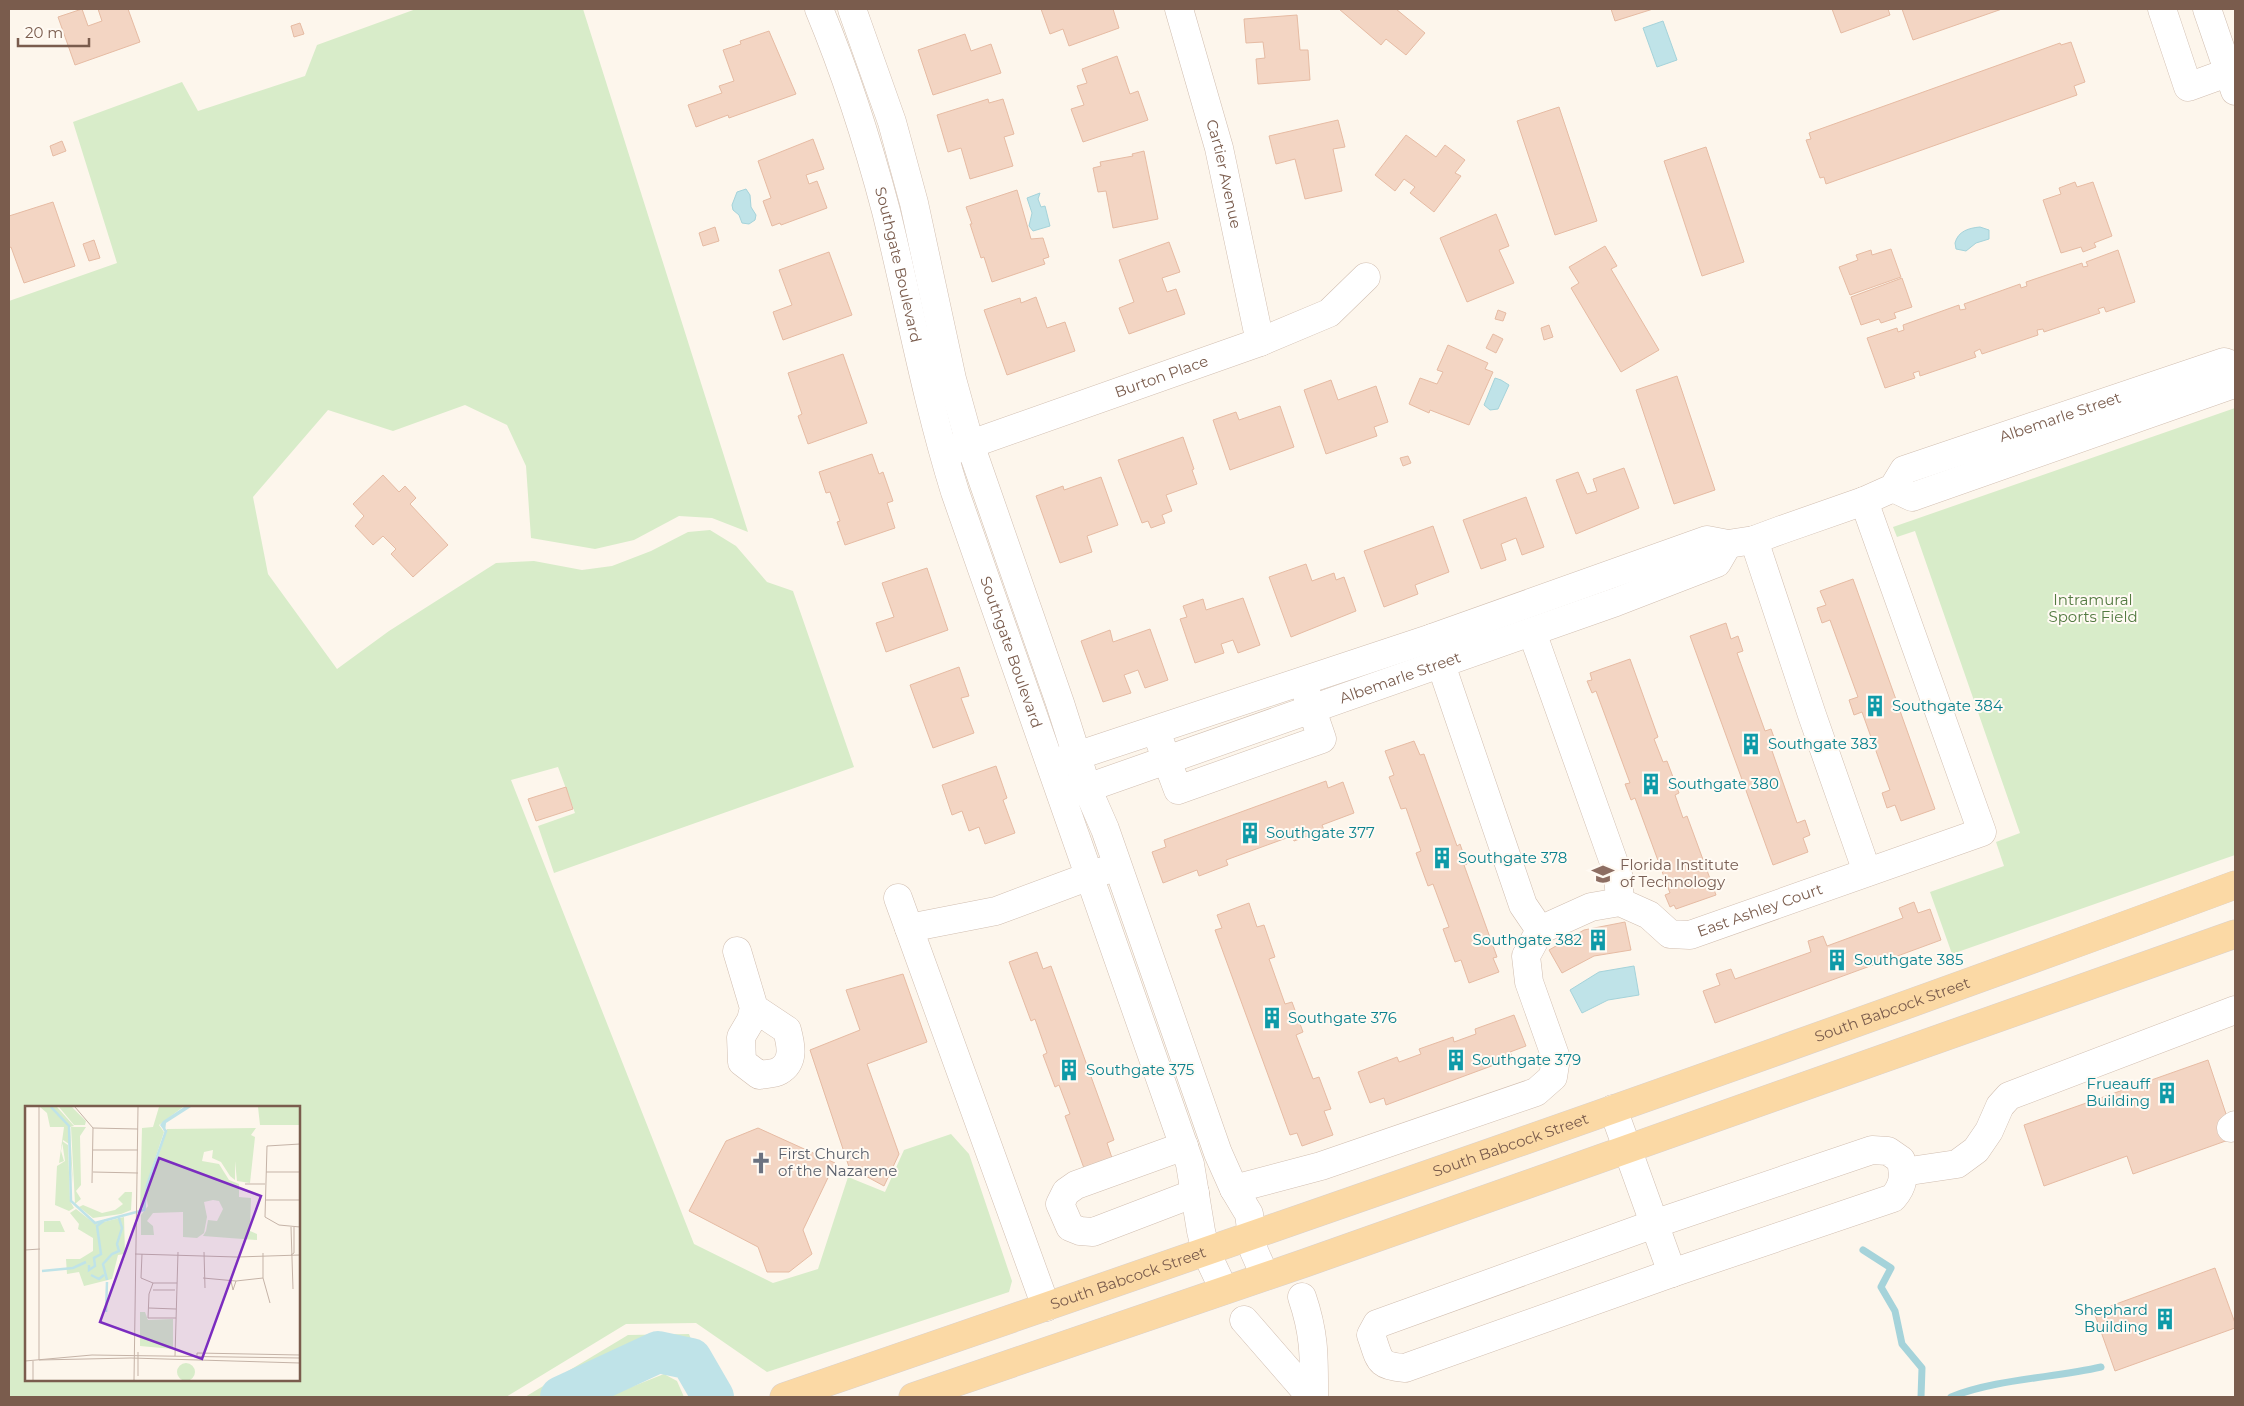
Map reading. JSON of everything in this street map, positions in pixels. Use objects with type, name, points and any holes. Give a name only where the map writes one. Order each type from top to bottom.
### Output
[{"type":"main road","name":"South Babcock Street","points":[[784,1397],[1206,1252],[1948,991],[2235,885]]},
{"type":"main road","points":[[913,1397],[1627,1150],[2235,934]]},
{"type":"street","name":"Southgate Boulevard","points":[[819,9],[861,126],[885,210],[943,453],[961,510],[1184,1146],[1190,1164],[1206,1252],[1224,1290]]},
{"type":"street","name":"Southgate Boulevard","points":[[852,9],[892,122],[914,202],[952,379],[970,444],[1086,788],[1105,828],[1218,1153],[1234,1189],[1249,1214],[1254,1251],[1265,1276]]},
{"type":"street","name":"Cartier Avenue","points":[[1178,9],[1219,148],[1260,342]]},
{"type":"street","points":[[2162,9],[2188,87],[2233,78],[2207,9]]},
{"type":"street","name":"Burton Place","points":[[943,453],[1260,342],[1329,313],[1366,277]]},
{"type":"street","name":"Albemarle Street","points":[[1050,764],[1156,731],[1302,680],[1432,638],[1707,540],[1728,544],[1754,540],[1864,501],[1893,488],[1904,470],[2224,362],[2235,366]]},
{"type":"street","name":"Albemarle Street","points":[[1893,488],[1912,497],[2231,385],[2235,378]]},
{"type":"street","name":"East Ashley Court","points":[[1620,902],[1649,915],[1670,934],[1690,935],[1982,832],[1864,501]]},
{"type":"street","points":[[1754,540],[1867,872]]},
{"type":"street","name":"Albemarle Street","points":[[1061,797],[1441,665],[1636,594],[1717,563],[1728,544]]},
{"type":"street","points":[[1625,568],[1636,594]]},
{"type":"street","points":[[1234,1189],[1322,1166],[1536,1092],[1553,1077],[1556,1058],[1529,982],[1526,956],[1540,930],[1591,907],[1620,902],[1618,874],[1527,634],[1511,609]]},
{"type":"street","points":[[1432,638],[1523,904],[1540,930]]},
{"type":"street","points":[[1302,680],[1312,709]]},
{"type":"street","points":[[1156,731],[1167,760]]},
{"type":"street","points":[[909,928],[996,911],[1118,866]]},
{"type":"street","points":[[898,898],[1046,1307]]},
{"type":"street","points":[[736,951],[754,1008]]},
{"type":"street","points":[[1903,1172],[1957,1164],[1976,1150],[1989,1131],[2000,1106],[2009,1096],[2235,1010]]},
{"type":"street","points":[[1613,1109],[1672,1273]]},
{"type":"street","points":[[1184,1146],[1076,1185],[1066,1192],[1060,1204],[1070,1227],[1080,1231],[1093,1232],[1195,1194]]},
{"type":"street","points":[[1872,1150],[1888,1151],[1901,1160],[1903,1172],[1904,1177],[1901,1188],[1893,1198],[1672,1273],[1405,1368],[1388,1367],[1380,1360],[1371,1335],[1377,1324],[1654,1224],[1872,1150]]},
{"type":"street","points":[[1302,1297],[1311,1324],[1314,1344],[1312,1397]]},
{"type":"street","points":[[1244,1320],[1312,1397]]},
{"type":"green space","points":[[416,9],[583,9],[748,532],[712,518],[679,516],[634,540],[595,549],[531,538],[526,466],[507,425],[465,405],[393,431],[328,410],[253,497],[268,574],[337,669],[389,631],[496,563],[534,561],[582,570],[612,566],[651,551],[688,532],[710,530],[736,546],[767,582],[793,591],[854,767],[554,873],[538,826],[575,813],[558,767],[511,780],[694,1244],[773,1283],[818,1269],[848,1177],[885,1192],[904,1150],[951,1134],[969,1154],[1012,1281],[1009,1292],[767,1372],[696,1323],[626,1324],[506,1397],[9,1397],[9,301],[117,263],[73,122],[182,82],[198,111],[305,76],[317,45]]},
{"type":"green space","name":"Intramural Sports Field","points":[[2235,408],[2235,855],[1952,954],[1930,892],[2004,866],[1996,842],[2020,833],[1915,531],[1897,537],[1893,527]]},
{"type":"green space","points":[[689,1334],[713,1397],[696,1397],[685,1375],[677,1367],[664,1363],[575,1397],[525,1397],[628,1335]]},
{"type":"green space","points":[[664,1374],[677,1381],[684,1397],[606,1397]]},
{"type":"water","points":[[1663,21],[1677,60],[1657,67],[1643,28]]},
{"type":"water","points":[[746,189],[750,195],[751,207],[756,215],[755,220],[749,224],[742,223],[739,215],[733,210],[732,205],[737,192]]},
{"type":"water","points":[[1040,193],[1038,199],[1041,207],[1045,206],[1050,226],[1033,231],[1029,226],[1032,213],[1027,198]]},
{"type":"water","points":[[1980,227],[1989,230],[1989,239],[1976,243],[1966,251],[1956,249],[1956,239],[1961,233],[1968,229]]},
{"type":"water","points":[[1495,378],[1509,385],[1498,409],[1490,410],[1484,405]]},
{"type":"water","points":[[1634,966],[1639,995],[1608,1000],[1582,1013],[1570,990],[1599,972]]},
{"type":"building","points":[[82,9],[88,26],[102,21],[98,9],[128,9],[140,42],[75,65],[58,17]]},
{"type":"building","points":[[1041,9],[1113,9],[1119,28],[1069,46],[1063,29],[1050,34]]},
{"type":"building","points":[[1339,9],[1396,9],[1425,33],[1406,55],[1386,39],[1381,45]]},
{"type":"building","points":[[1611,9],[1653,9],[1615,21]]},
{"type":"building","points":[[1832,9],[1888,9],[1890,15],[1841,33]]},
{"type":"building","points":[[1902,9],[2002,9],[1913,40]]},
{"type":"building","points":[[1297,15],[1300,50],[1308,50],[1310,80],[1258,84],[1256,59],[1265,58],[1263,42],[1246,43],[1244,19]]},
{"type":"building","points":[[300,23],[304,34],[294,37],[291,26]]},
{"type":"building","points":[[769,31],[796,94],[729,118],[728,115],[696,127],[688,105],[722,93],[719,86],[734,81],[723,50],[741,44],[740,41]]},
{"type":"building","points":[[965,34],[971,51],[991,44],[1001,73],[933,95],[918,50]]},
{"type":"building","points":[[2071,42],[2085,82],[2074,86],[2077,95],[1826,184],[1824,177],[1820,178],[1806,140],[1811,139],[1809,133],[2060,43],[2061,45]]},
{"type":"building","points":[[1117,56],[1130,94],[1138,91],[1148,120],[1083,142],[1071,109],[1084,105],[1077,86],[1087,83],[1082,69]]},
{"type":"building","points":[[988,99],[989,103],[1003,99],[1014,134],[1004,137],[1013,166],[970,179],[961,148],[948,152],[937,115]]},
{"type":"building","points":[[1559,107],[1597,221],[1555,235],[1517,121]]},
{"type":"building","points":[[1338,120],[1345,147],[1333,149],[1342,191],[1305,199],[1295,159],[1276,164],[1269,136]]},
{"type":"building","points":[[1406,135],[1436,157],[1445,145],[1465,160],[1455,173],[1461,176],[1434,212],[1410,193],[1415,187],[1404,179],[1395,191],[1375,175]]},
{"type":"building","points":[[813,139],[824,169],[806,175],[809,184],[817,181],[827,208],[781,225],[780,223],[772,226],[763,201],[771,198],[758,161]]},
{"type":"building","points":[[62,141],[66,151],[53,156],[50,146]]},
{"type":"building","points":[[1706,147],[1744,262],[1702,276],[1664,161]]},
{"type":"building","points":[[1144,151],[1158,219],[1113,228],[1106,191],[1098,192],[1093,168],[1101,166],[1100,162],[1133,156],[1132,154]]},
{"type":"building","points":[[2075,182],[2077,187],[2093,182],[2112,236],[2094,243],[2096,247],[2083,252],[2081,247],[2061,253],[2043,200],[2061,194],[2059,188]]},
{"type":"building","points":[[1017,190],[1031,239],[1043,238],[1049,257],[1043,259],[1045,264],[992,282],[984,257],[981,258],[966,207]]},
{"type":"building","points":[[53,202],[75,266],[24,283],[11,247],[9,248],[9,216]]},
{"type":"building","points":[[1496,214],[1509,246],[1499,250],[1514,283],[1467,302],[1440,238]]},
{"type":"building","points":[[715,227],[719,241],[703,246],[699,233]]},
{"type":"building","points":[[94,240],[100,258],[89,261],[83,244]]},
{"type":"building","points":[[1169,242],[1180,272],[1162,278],[1167,292],[1176,289],[1185,314],[1129,334],[1119,308],[1134,302],[1119,260]]},
{"type":"building","points":[[1605,246],[1617,266],[1611,269],[1659,350],[1621,372],[1571,288],[1579,283],[1569,267]]},
{"type":"building","points":[[1891,249],[1901,277],[1850,295],[1839,267],[1858,260],[1856,255],[1871,250],[1872,255]]},
{"type":"building","points":[[2118,250],[2135,302],[2106,312],[2104,307],[2098,309],[2100,313],[2044,332],[2043,329],[2037,330],[2038,335],[1982,354],[1980,349],[1974,352],[1976,357],[1920,376],[1919,371],[1913,373],[1915,378],[1885,388],[1867,338],[1897,328],[1898,332],[1904,330],[1903,325],[1959,305],[1960,310],[1966,309],[1964,304],[2020,284],[2021,288],[2027,286],[2026,282],[2082,263],[2083,267],[2088,266],[2086,262]]},
{"type":"building","points":[[829,252],[852,315],[783,340],[773,312],[792,305],[779,270]]},
{"type":"building","points":[[1902,278],[1912,307],[1894,313],[1896,318],[1881,323],[1879,319],[1861,325],[1851,297]]},
{"type":"building","points":[[1036,297],[1047,328],[1065,322],[1075,351],[1007,375],[984,310],[1020,298],[1021,303]]},
{"type":"building","points":[[1498,310],[1506,313],[1503,321],[1495,319]]},
{"type":"building","points":[[1549,325],[1553,337],[1544,340],[1541,328]]},
{"type":"building","points":[[1493,334],[1503,339],[1496,353],[1486,348]]},
{"type":"building","points":[[1448,345],[1488,363],[1485,369],[1493,372],[1469,425],[1430,410],[1429,413],[1409,404],[1420,378],[1437,384],[1443,372],[1437,370]]},
{"type":"building","points":[[843,354],[867,423],[808,444],[798,416],[802,414],[788,373]]},
{"type":"building","points":[[1677,376],[1715,490],[1674,504],[1636,390]]},
{"type":"building","points":[[1331,380],[1338,400],[1376,386],[1388,422],[1374,427],[1377,436],[1326,454],[1304,390]]},
{"type":"building","points":[[1280,406],[1294,447],[1230,470],[1213,420],[1236,412],[1239,420]]},
{"type":"building","points":[[1183,437],[1197,484],[1166,495],[1172,511],[1162,515],[1165,523],[1151,528],[1148,521],[1142,523],[1118,460]]},
{"type":"building","points":[[872,454],[879,474],[883,472],[893,501],[887,503],[895,528],[845,545],[837,522],[840,521],[830,492],[826,493],[819,472]]},
{"type":"building","points":[[1408,456],[1411,463],[1403,466],[1400,458]]},
{"type":"building","points":[[1624,468],[1639,508],[1576,534],[1556,480],[1578,472],[1587,494],[1597,491],[1593,479]]},
{"type":"building","points":[[383,475],[399,492],[405,486],[416,498],[410,504],[448,545],[413,577],[391,554],[396,549],[383,536],[373,545],[355,526],[364,516],[353,504]]},
{"type":"building","points":[[1101,477],[1118,525],[1087,536],[1092,552],[1060,563],[1036,496],[1063,486],[1064,490]]},
{"type":"building","points":[[1526,497],[1544,547],[1522,555],[1516,538],[1501,544],[1506,560],[1481,569],[1463,520]]},
{"type":"building","points":[[1433,526],[1449,572],[1415,585],[1418,594],[1384,607],[1364,551]]},
{"type":"building","points":[[1306,564],[1312,581],[1334,573],[1336,580],[1344,577],[1356,611],[1291,637],[1269,577]]},
{"type":"building","points":[[927,568],[948,630],[886,652],[876,623],[894,617],[882,583]]},
{"type":"building","name":"Southgate 384","points":[[1853,579],[1935,809],[1901,821],[1895,805],[1887,808],[1882,793],[1890,790],[1862,712],[1854,715],[1849,700],[1858,697],[1830,620],[1822,623],[1817,608],[1826,605],[1820,591]]},
{"type":"building","points":[[1243,598],[1260,645],[1238,653],[1233,640],[1221,644],[1224,653],[1195,663],[1180,619],[1187,617],[1183,606],[1203,599],[1206,610]]},
{"type":"building","name":"Southgate 383","points":[[1726,623],[1731,639],[1738,636],[1743,651],[1737,653],[1765,731],[1771,729],[1776,743],[1770,745],[1797,823],[1805,820],[1810,835],[1803,838],[1808,852],[1773,865],[1690,636]]},
{"type":"building","points":[[1150,629],[1168,680],[1145,688],[1138,670],[1124,675],[1131,693],[1103,702],[1081,641],[1110,630],[1113,642]]},
{"type":"building","name":"Southgate 380","points":[[1630,659],[1658,737],[1654,739],[1663,762],[1667,761],[1679,793],[1675,795],[1683,818],[1687,816],[1716,895],[1676,909],[1674,905],[1670,907],[1665,895],[1670,893],[1635,798],[1631,800],[1625,784],[1630,783],[1596,691],[1592,693],[1587,681],[1592,680],[1590,673]]},
{"type":"building","points":[[959,667],[969,696],[961,698],[974,733],[933,748],[910,685]]},
{"type":"building","name":"Southgate 378","points":[[1414,741],[1420,755],[1424,754],[1457,846],[1460,844],[1467,864],[1464,865],[1497,957],[1493,958],[1499,972],[1469,983],[1461,960],[1455,962],[1443,929],[1449,927],[1433,884],[1428,886],[1416,853],[1421,851],[1406,808],[1401,809],[1389,777],[1394,775],[1385,751]]},
{"type":"building","points":[[996,766],[1007,798],[1003,800],[1015,833],[985,844],[979,827],[969,831],[962,811],[952,815],[942,785]]},
{"type":"building","name":"Southgate 377","points":[[1326,781],[1328,788],[1343,782],[1354,813],[1322,825],[1324,830],[1294,841],[1292,836],[1226,860],[1228,865],[1199,876],[1197,870],[1163,883],[1152,852],[1166,847],[1164,840]]},
{"type":"building","points":[[566,787],[573,809],[536,821],[528,799]]},
{"type":"building","name":"Southgate 385","points":[[1914,902],[1918,913],[1930,909],[1941,940],[1715,1023],[1703,991],[1720,985],[1716,974],[1731,969],[1735,979],[1811,952],[1808,941],[1823,936],[1827,946],[1903,918],[1899,908]]},
{"type":"building","name":"Southgate 376","points":[[1249,903],[1257,927],[1264,925],[1275,957],[1269,959],[1285,1004],[1292,1002],[1303,1032],[1296,1035],[1313,1079],[1319,1077],[1331,1109],[1324,1111],[1333,1135],[1302,1146],[1297,1133],[1290,1135],[1215,930],[1222,928],[1217,915]]},
{"type":"building","name":"Southgate 382","points":[[1625,922],[1631,950],[1594,956],[1562,973],[1549,950],[1584,930]]},
{"type":"building","name":"Southgate 375","points":[[1037,952],[1043,969],[1051,966],[1114,1140],[1107,1143],[1113,1161],[1085,1171],[1065,1116],[1070,1114],[1059,1085],[1055,1087],[1043,1055],[1047,1053],[1035,1019],[1031,1021],[1009,962]]},
{"type":"building","points":[[903,974],[927,1042],[867,1064],[899,1154],[884,1186],[849,1167],[810,1050],[860,1030],[846,990]]},
{"type":"building","name":"Southgate 379","points":[[1514,1015],[1526,1046],[1510,1052],[1513,1058],[1386,1105],[1384,1098],[1370,1103],[1358,1072],[1397,1057],[1399,1062],[1421,1054],[1419,1049],[1453,1037],[1454,1042],[1476,1034],[1475,1029]]},
{"type":"building","name":"Frueauff Building","points":[[2208,1060],[2234,1138],[2133,1174],[2127,1156],[2044,1186],[2024,1125]]},
{"type":"building","points":[[758,1128],[835,1163],[803,1230],[812,1254],[789,1272],[767,1272],[758,1247],[689,1211],[726,1141]]},
{"type":"building","name":"Shephard Building","points":[[2215,1268],[2235,1323],[2235,1328],[2115,1371],[2094,1312]]},
{"type":"waterway","points":[[1863,1250],[1891,1268],[1881,1287],[1895,1311],[1902,1344],[1922,1368],[1921,1397]]},
{"type":"waterway","points":[[561,1397],[658,1352],[691,1359],[713,1397]]},
{"type":"waterway","points":[[1951,1397],[2006,1382],[2101,1367]]},
{"type":"place","name":"Southgate 384","points":[[1875,706]]},
{"type":"place","name":"Southgate 383","points":[[1751,744]]},
{"type":"place","name":"Southgate 380","points":[[1651,784]]},
{"type":"place","name":"Southgate 377","points":[[1250,833]]},
{"type":"place","name":"Southgate 378","points":[[1442,858]]},
{"type":"place","name":"Florida Institute of Technology","points":[[1603,874]]},
{"type":"place","name":"Southgate 382","points":[[1598,940]]},
{"type":"place","name":"Southgate 385","points":[[1837,960]]},
{"type":"place","name":"Southgate 376","points":[[1272,1018]]},
{"type":"place","name":"Southgate 379","points":[[1456,1060]]},
{"type":"place","name":"Southgate 375","points":[[1069,1070]]},
{"type":"place","name":"Frueauff Building","points":[[2167,1093]]},
{"type":"place","name":"First Church of the Nazarene","points":[[761,1163]]},
{"type":"place","name":"Shephard Building","points":[[2165,1319]]}]
